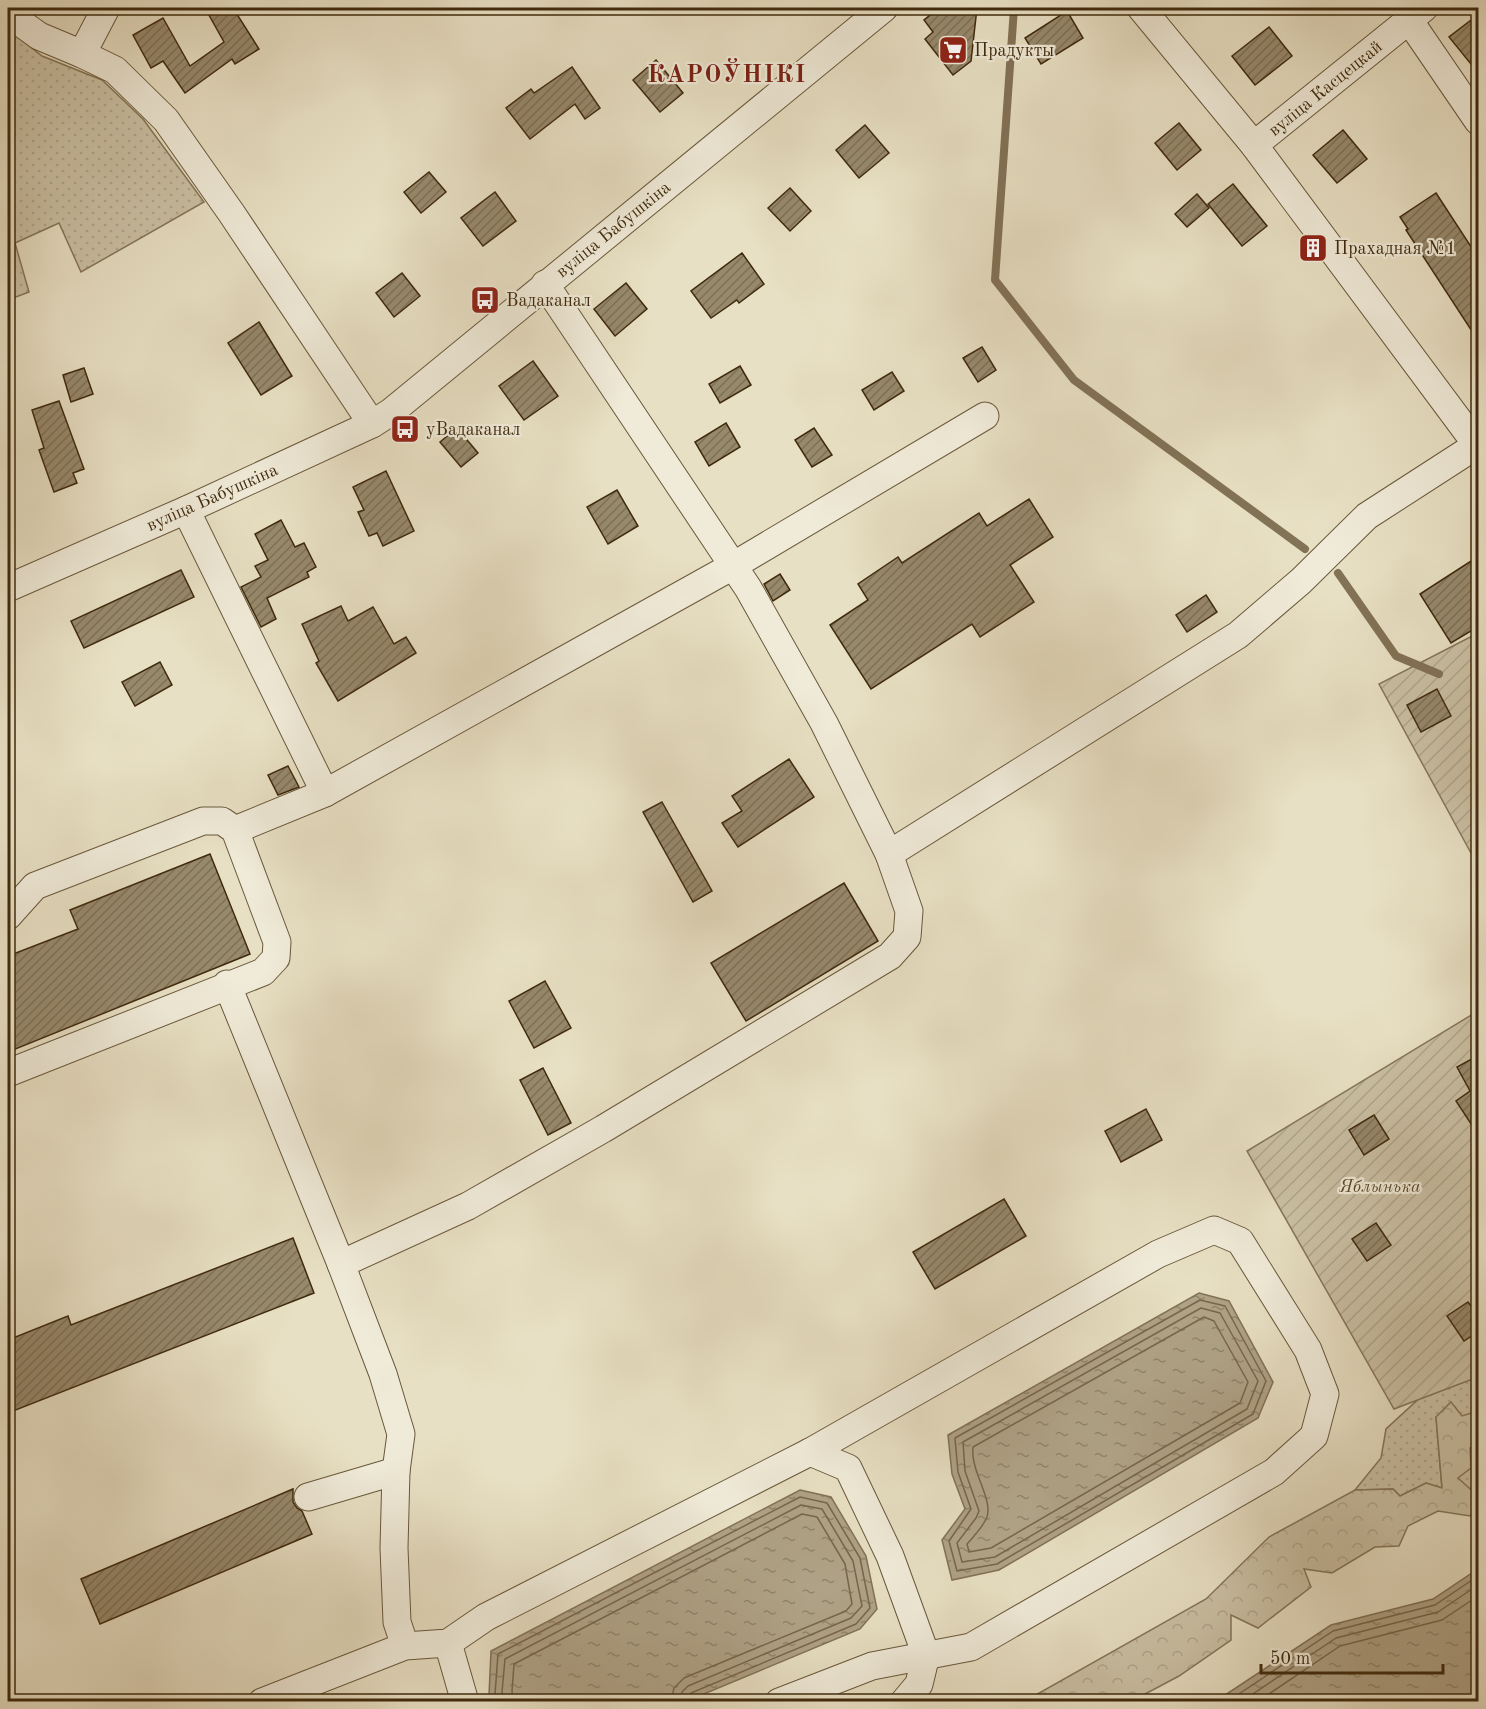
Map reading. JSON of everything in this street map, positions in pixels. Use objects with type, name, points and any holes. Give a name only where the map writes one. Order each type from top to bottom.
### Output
[{"type":"street","points":[[82,54],[106,8]]},
{"type":"street","name":"вуліца Бабушкіна","points":[[8,588],[186,510],[372,424],[391,412],[884,8]]},
{"type":"street","points":[[889,854],[1238,635],[1301,581],[1367,516],[1477,445],[1254,145],[1141,8]]},
{"type":"street","points":[[8,9],[21,23],[39,36],[115,70],[165,120],[232,214],[372,424]]},
{"type":"street","points":[[1417,14],[1479,121]]},
{"type":"street","name":"вуліца Касцецкай","points":[[1254,145],[1417,14]]},
{"type":"street","points":[[341,1264],[468,1206],[603,1129],[890,957],[907,938],[909,911],[889,854],[824,723],[748,588],[731,567],[545,284]]},
{"type":"street","points":[[235,830],[325,793],[731,567],[985,416]]},
{"type":"street","points":[[186,510],[325,793]]},
{"type":"street","points":[[8,916],[35,886],[202,821],[222,821],[235,830],[277,942],[276,958],[263,972],[227,984],[8,1073]]},
{"type":"street","points":[[227,984],[341,1264],[383,1374],[402,1434],[396,1471],[394,1548],[397,1622],[405,1646]]},
{"type":"street","points":[[262,1701],[405,1646],[448,1643],[486,1617],[810,1452],[1158,1254],[1215,1230],[1240,1241],[1308,1350],[1325,1394],[1314,1436],[1274,1472],[971,1647],[872,1666],[779,1701]]},
{"type":"street","points":[[810,1452],[848,1468],[890,1556],[926,1655],[920,1684],[904,1701]]},
{"type":"street","points":[[308,1497],[396,1471]]},
{"type":"street","points":[[448,1643],[465,1701]]},
{"type":"green space","points":[[8,29],[42,56],[102,80],[143,119],[204,202],[81,272],[59,223],[15,243],[29,292],[8,300]]},
{"type":"green space","points":[[1478,633],[1478,866],[1379,684]]},
{"type":"green space","name":"Яблынька","points":[[1478,1011],[1478,1377],[1394,1409],[1247,1151]]},
{"type":"green space","points":[[1478,1365],[1478,1411],[1462,1417],[1436,1417],[1442,1488],[1426,1483],[1400,1496],[1393,1489],[1355,1490],[1381,1458],[1386,1429],[1448,1372]]},
{"type":"green space","points":[[1451,1402],[1462,1416],[1478,1411],[1478,1444],[1470,1448],[1471,1468],[1458,1478],[1478,1496],[1478,1506],[1470,1516],[1438,1511],[1408,1526],[1399,1546],[1375,1547],[1332,1573],[1304,1569],[1311,1587],[1258,1628],[1231,1615],[1231,1640],[1179,1676],[1132,1701],[1025,1701],[1206,1599],[1269,1537],[1355,1490],[1393,1489],[1400,1496],[1426,1483],[1442,1488],[1436,1417]]},
{"type":"green space","points":[[1478,1444],[1478,1496],[1457,1478],[1471,1468],[1470,1448]]},
{"type":"water","points":[[1199,1293],[1229,1301],[1273,1382],[1258,1418],[999,1570],[952,1580],[942,1540],[965,1509],[952,1474],[948,1435]]},
{"type":"water","points":[[800,1490],[831,1497],[866,1556],[877,1609],[860,1629],[687,1701],[491,1701],[489,1695],[491,1651]]},
{"type":"water","points":[[1478,1569],[1478,1701],[1216,1701],[1331,1625],[1433,1599]]},
{"type":"building","points":[[205,8],[233,8],[259,49],[235,64],[232,59],[185,93],[163,61],[151,68],[133,35],[163,18],[190,66],[224,42]]},
{"type":"building","name":"Прадукты","points":[[939,8],[977,8],[971,61],[953,75],[925,39],[933,32],[924,20]]},
{"type":"building","points":[[1067,11],[1083,38],[1041,64],[1025,38]]},
{"type":"building","points":[[1479,14],[1479,74],[1449,37]]},
{"type":"building","points":[[1269,27],[1292,56],[1255,85],[1232,56]]},
{"type":"building","points":[[656,60],[683,93],[660,112],[633,80]]},
{"type":"building","points":[[572,67],[600,108],[585,119],[575,104],[530,139],[506,108],[531,89],[534,93]]},
{"type":"building","points":[[1179,123],[1201,150],[1177,170],[1155,143]]},
{"type":"building","points":[[865,125],[889,153],[859,178],[836,150]]},
{"type":"building","points":[[1343,130],[1367,159],[1337,183],[1313,155]]},
{"type":"building","points":[[429,172],[446,192],[421,213],[404,192]]},
{"type":"building","points":[[1233,184],[1267,226],[1242,246],[1208,204]]},
{"type":"building","points":[[790,188],[811,211],[790,231],[768,208]]},
{"type":"building","points":[[495,192],[516,221],[483,246],[461,218]]},
{"type":"building","points":[[1436,193],[1479,259],[1479,342],[1406,230],[1408,229],[1400,217]]},
{"type":"building","points":[[1197,194],[1209,208],[1187,227],[1175,214]]},
{"type":"building","points":[[742,253],[764,284],[739,303],[737,300],[711,318],[691,291]]},
{"type":"building","points":[[402,273],[420,296],[394,317],[376,293]]},
{"type":"building","points":[[626,283],[647,309],[615,336],[594,309]]},
{"type":"building","points":[[259,322],[292,376],[261,395],[228,343]]},
{"type":"building","points":[[982,347],[996,370],[978,382],[963,358]]},
{"type":"building","points":[[533,361],[558,396],[524,420],[499,386]]},
{"type":"building","points":[[740,366],[751,385],[720,403],[709,384]]},
{"type":"building","points":[[84,368],[93,394],[71,402],[63,375]]},
{"type":"building","points":[[892,372],[904,391],[874,410],[862,390]]},
{"type":"building","points":[[59,401],[84,469],[73,473],[77,483],[54,492],[39,450],[44,448],[32,410]]},
{"type":"building","points":[[726,423],[740,447],[709,466],[695,442]]},
{"type":"building","points":[[457,428],[478,453],[461,467],[440,442]]},
{"type":"building","points":[[814,428],[832,455],[812,467],[795,440]]},
{"type":"building","points":[[386,471],[414,531],[383,546],[377,533],[369,536],[358,512],[364,510],[353,487]]},
{"type":"building","points":[[617,490],[638,526],[608,544],[587,507]]},
{"type":"building","points":[[1029,499],[1053,537],[1010,565],[1034,602],[980,637],[972,624],[871,689],[830,625],[868,600],[858,584],[898,557],[902,563],[979,513],[987,526]]},
{"type":"building","points":[[281,520],[295,547],[304,543],[316,567],[307,572],[309,577],[267,598],[276,619],[261,627],[241,587],[261,577],[255,566],[268,560],[255,534]]},
{"type":"building","points":[[1479,556],[1479,626],[1451,643],[1420,594]]},
{"type":"building","points":[[181,570],[194,597],[84,648],[71,621]]},
{"type":"building","points":[[780,574],[790,590],[773,601],[764,584]]},
{"type":"building","points":[[1206,595],[1217,612],[1187,632],[1176,615]]},
{"type":"building","points":[[341,606],[348,621],[373,607],[394,644],[406,637],[416,653],[338,701],[316,663],[319,661],[302,624]]},
{"type":"building","points":[[160,662],[172,685],[135,706],[122,682]]},
{"type":"building","points":[[1437,689],[1451,716],[1421,732],[1407,705]]},
{"type":"building","points":[[789,759],[814,797],[738,847],[722,823],[742,811],[732,796]]},
{"type":"building","points":[[288,766],[299,787],[278,795],[268,775]]},
{"type":"building","points":[[662,802],[712,891],[693,902],[643,812]]},
{"type":"building","points":[[210,854],[250,954],[8,1052],[8,956],[78,929],[70,910]]},
{"type":"building","points":[[844,883],[878,941],[746,1021],[711,963]]},
{"type":"building","points":[[545,981],[571,1028],[534,1048],[509,1001]]},
{"type":"building","points":[[1479,1055],[1479,1136],[1456,1101],[1470,1091],[1457,1067]]},
{"type":"building","points":[[543,1068],[571,1123],[548,1135],[520,1080]]},
{"type":"building","points":[[1146,1109],[1162,1140],[1121,1162],[1105,1131]]},
{"type":"building","points":[[1374,1115],[1389,1139],[1364,1155],[1349,1130]]},
{"type":"building","points":[[1004,1199],[1026,1236],[935,1289],[913,1252]]},
{"type":"building","points":[[1376,1223],[1391,1245],[1367,1261],[1352,1239]]},
{"type":"building","points":[[293,1238],[314,1293],[8,1413],[8,1340],[68,1316],[71,1325]]},
{"type":"building","points":[[1468,1302],[1479,1317],[1479,1331],[1464,1341],[1447,1316]]},
{"type":"building","points":[[293,1489],[293,1502],[302,1511],[312,1534],[100,1624],[81,1579]]},
{"type":"waterway","points":[[1014,8],[995,280],[1074,380],[1305,549]]},
{"type":"waterway","points":[[1338,573],[1396,656],[1439,674]]},
{"type":"place","name":"Прадукты","points":[[953,50]]},
{"type":"place","name":"Прахадная №1","points":[[1313,248]]},
{"type":"place","name":"Вадаканал","points":[[485,300]]},
{"type":"place","name":"уВадаканал","points":[[405,429]]},
{"type":"district","name":"КАРОЎНІКІ","points":[[727,74]]}]
